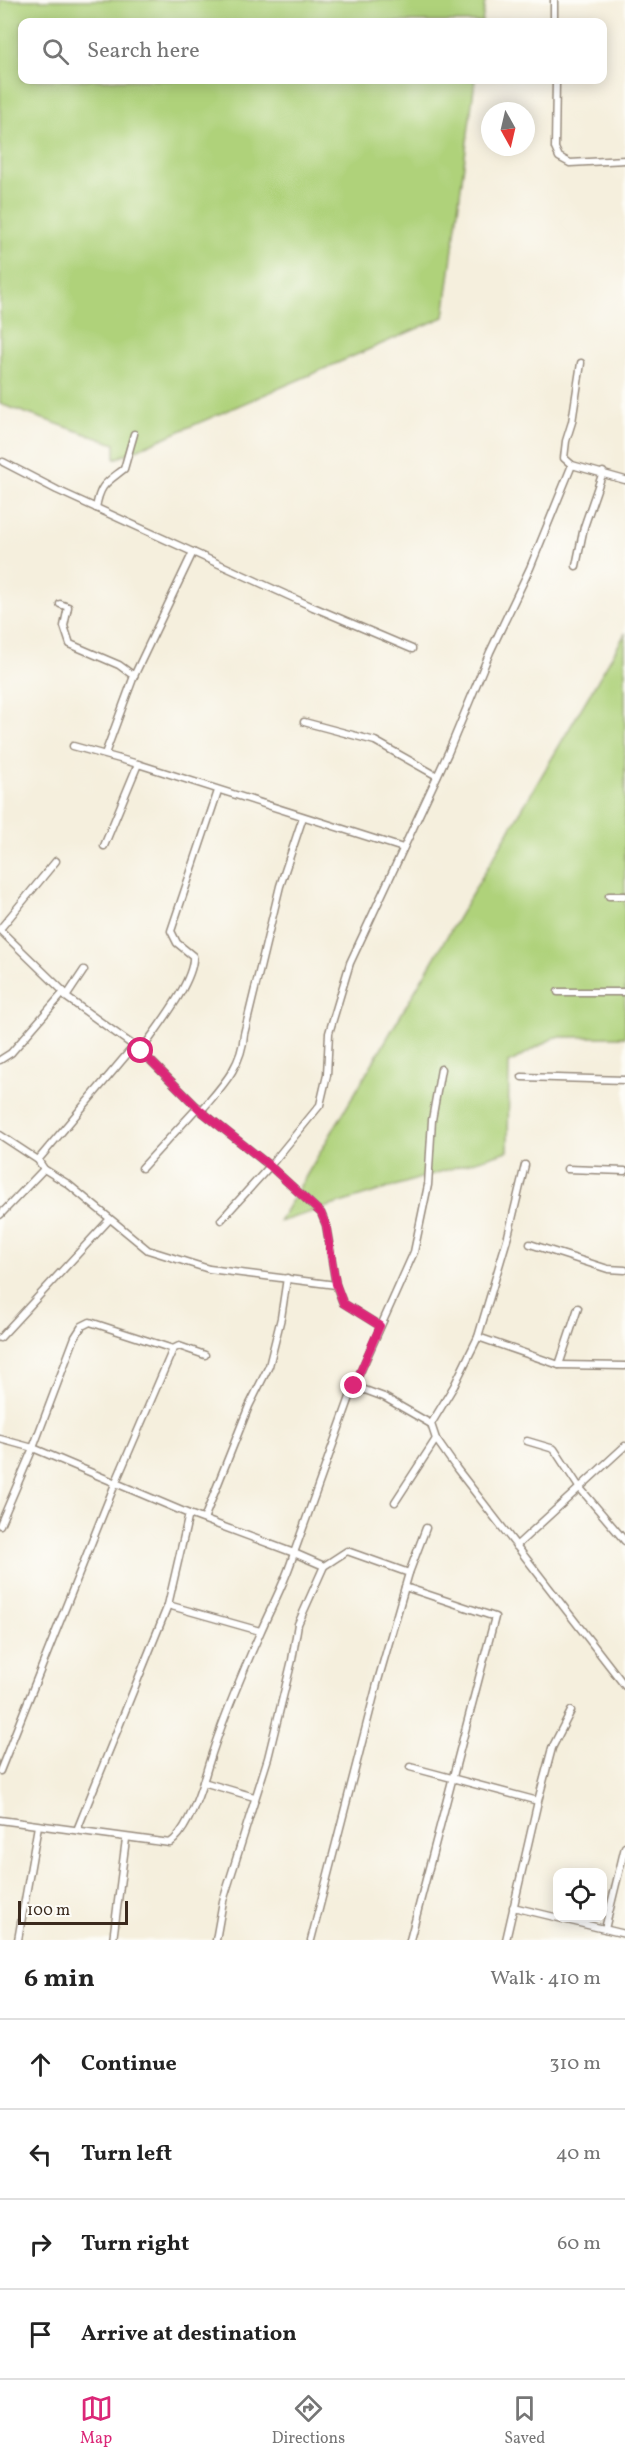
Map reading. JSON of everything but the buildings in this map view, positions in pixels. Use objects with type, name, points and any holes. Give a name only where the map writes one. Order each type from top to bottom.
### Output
[{"type":"street","points":[[554,0],[554,18]]},
{"type":"street","points":[[556,84],[555,148],[559,157],[570,163],[625,160]]},
{"type":"street","points":[[581,363],[564,458],[572,465],[625,480]]},
{"type":"street","points":[[96,508],[98,492],[103,484],[124,469],[134,434]]},
{"type":"street","points":[[3,462],[96,508],[313,608],[412,649]]},
{"type":"street","points":[[221,1220],[270,1166],[320,1105],[327,1075],[329,1033],[350,963],[530,568],[572,465]]},
{"type":"street","points":[[576,566],[584,527],[603,472]]},
{"type":"street","points":[[105,754],[134,676],[193,552]]},
{"type":"street","points":[[60,604],[68,607],[64,626],[70,644],[119,665],[134,676]]},
{"type":"street","points":[[304,722],[375,741],[437,776]]},
{"type":"street","points":[[73,746],[138,764],[303,818],[404,848]]},
{"type":"street","points":[[104,846],[138,764]]},
{"type":"street","points":[[141,1051],[176,1002],[194,963],[193,956],[177,943],[171,931],[218,790]]},
{"type":"street","points":[[142,1168],[235,1069],[243,1049],[244,1034],[280,886],[303,818]]},
{"type":"street","points":[[56,861],[0,929],[65,994],[141,1051],[199,1109],[270,1166],[324,1218],[336,1284],[343,1303],[346,1307],[380,1326]]},
{"type":"street","points":[[609,896],[625,896]]},
{"type":"street","points":[[0,1060],[11,1053],[84,970]]},
{"type":"street","points":[[558,992],[625,992]]},
{"type":"street","points":[[38,1160],[134,1046]]},
{"type":"street","points":[[0,1820],[126,1839],[170,1843],[177,1838],[203,1782],[236,1689],[260,1631],[287,1578],[354,1386],[414,1252],[428,1185],[432,1120],[441,1069]]},
{"type":"street","points":[[522,1077],[625,1080]]},
{"type":"street","points":[[0,1135],[38,1160],[44,1169],[69,1184],[109,1220],[148,1250],[209,1269],[336,1284]]},
{"type":"street","points":[[431,1424],[454,1386],[478,1337],[508,1236],[525,1165]]},
{"type":"street","points":[[0,1215],[44,1169]]},
{"type":"street","points":[[567,1169],[625,1171]]},
{"type":"street","points":[[0,1338],[109,1220]]},
{"type":"street","points":[[530,1244],[608,1269],[625,1270]]},
{"type":"street","points":[[204,1519],[249,1406],[269,1366],[281,1318],[287,1278]]},
{"type":"street","points":[[559,1365],[578,1308]]},
{"type":"street","points":[[0,1525],[33,1448],[75,1337],[82,1326],[90,1323],[173,1349]]},
{"type":"street","points":[[478,1337],[559,1365],[625,1365]]},
{"type":"street","points":[[0,1771],[115,1484],[173,1349],[179,1346],[205,1355]]},
{"type":"street","points":[[354,1386],[384,1397],[431,1424],[436,1439],[625,1686]]},
{"type":"street","points":[[0,1439],[33,1448],[99,1475],[115,1484],[324,1566]]},
{"type":"street","points":[[395,1502],[436,1439]]},
{"type":"street","points":[[527,1441],[554,1449],[579,1487],[625,1541]]},
{"type":"street","points":[[516,1546],[625,1446]]},
{"type":"street","points":[[77,1830],[168,1605],[189,1514]]},
{"type":"street","points":[[311,1940],[377,1684],[409,1573],[426,1528]]},
{"type":"street","points":[[216,1940],[223,1901],[268,1758],[292,1660],[298,1624],[324,1566],[347,1551],[409,1573]]},
{"type":"street","points":[[405,1587],[495,1617],[410,1940]]},
{"type":"street","points":[[168,1605],[260,1631]]},
{"type":"street","points":[[506,1940],[552,1748],[571,1711]]},
{"type":"street","points":[[410,1767],[538,1801]]},
{"type":"street","points":[[203,1782],[254,1797]]},
{"type":"street","points":[[18,1940],[38,1826]]},
{"type":"street","points":[[113,1940],[126,1839]]},
{"type":"street","points":[[605,1929],[625,1847]]},
{"type":"street","points":[[513,1907],[625,1934]]},
{"type":"green space","points":[[0,0],[481,0],[485,2],[483,18],[18,18],[18,84],[474,84],[444,317],[115,459],[115,444],[0,404]]},
{"type":"green space","points":[[625,634],[625,1037],[555,1037],[509,1063],[508,1151],[279,1222]]},
{"type":"route","points":[[141,1051],[201,1111],[270,1166],[321,1213],[326,1225],[336,1284],[343,1303],[346,1307],[380,1326],[354,1386]]}]
